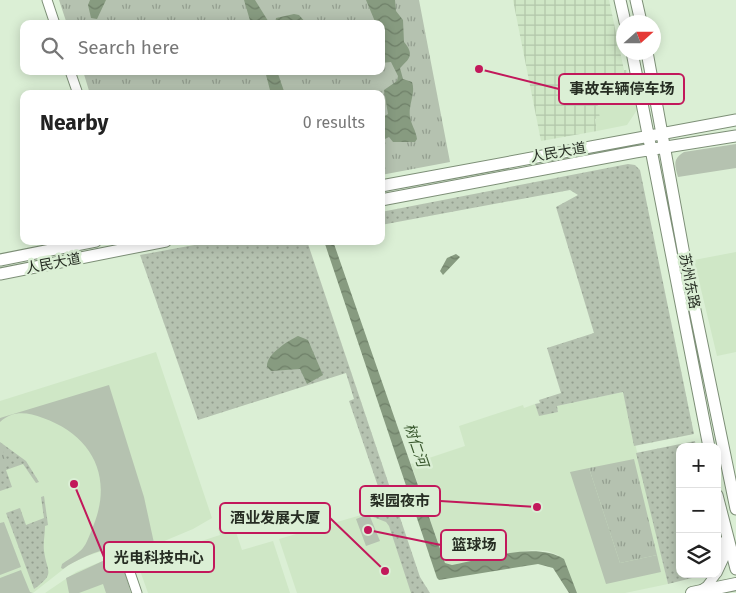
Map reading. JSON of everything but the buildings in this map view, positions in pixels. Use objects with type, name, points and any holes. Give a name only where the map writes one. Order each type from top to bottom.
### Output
[{"type":"highway","points":[[694,592],[736,584]]},
{"type":"main road","points":[[620,0],[623,15]]},
{"type":"main road","points":[[636,0],[639,15]]},
{"type":"main road","name":"苏州东路","points":[[634,60],[708,443]]},
{"type":"main road","name":"苏州东路","points":[[650,60],[719,429],[736,509]]},
{"type":"main road","name":"人民大道","points":[[385,185],[736,120]]},
{"type":"main road","name":"人民大道","points":[[385,199],[736,136]]},
{"type":"main road","points":[[525,158],[527,173]]},
{"type":"main road","name":"人民大道","points":[[0,260],[76,245]]},
{"type":"main road","name":"人民大道","points":[[0,274],[146,245]]},
{"type":"main road","points":[[721,507],[733,544],[736,570]]},
{"type":"street","points":[[47,0],[54,20]]},
{"type":"street","points":[[53,0],[60,20]]},
{"type":"street","points":[[71,75],[77,90]]},
{"type":"street","points":[[77,75],[82,90]]},
{"type":"street","points":[[719,429],[736,486]]},
{"type":"street","points":[[721,524],[726,548],[721,565]]},
{"type":"street","points":[[123,552],[137,593]]},
{"type":"street","points":[[694,592],[707,586],[714,578]]},
{"type":"shaded area","points":[[513,0],[609,0],[616,33],[616,60],[622,60],[624,70],[627,70],[629,78],[594,85],[600,118],[595,119],[597,131],[541,141]]},
{"type":"shaded area","points":[[629,78],[637,110],[627,125],[597,131],[595,119],[599,118],[594,85]]},
{"type":"shaded area","points":[[736,252],[736,352],[717,356],[694,260]]},
{"type":"shaded area","points":[[156,352],[212,518],[193,529],[162,542],[140,546],[115,547],[87,556],[70,564],[33,593],[0,593],[0,401]]},
{"type":"shaded area","points":[[623,392],[668,584],[625,593],[577,593],[558,555],[547,551],[532,550],[452,565],[445,563],[411,464],[465,446],[459,426],[523,405],[524,408],[535,404],[539,415],[558,412],[557,406]]},
{"type":"shaded area","points":[[385,508],[414,593],[297,593],[279,539]]},
{"type":"shaded area","points":[[233,523],[242,550],[273,541],[290,593],[148,593],[137,562],[220,535],[218,528]]},
{"type":"shaded area","points":[[105,560],[116,561],[123,567],[131,593],[45,593],[76,572]]},
{"type":"green space","points":[[59,0],[419,0],[450,162],[385,174],[385,90],[89,90],[84,75],[385,75],[385,20],[66,20]]},
{"type":"green space","points":[[736,144],[736,168],[678,177],[675,166],[676,160],[684,152]]},
{"type":"green space","points":[[628,164],[635,165],[640,170],[694,434],[634,446],[623,392],[557,406],[558,412],[539,416],[535,404],[540,403],[539,400],[561,393],[547,348],[594,333],[556,207],[578,195],[570,190],[385,224],[385,211]]},
{"type":"green space","points":[[194,245],[308,245],[420,577],[430,593],[411,593],[389,526],[386,522],[373,517],[371,512],[385,507],[349,401],[354,399],[346,373],[198,420],[140,255]]},
{"type":"green space","points":[[109,385],[144,497],[154,543],[119,546],[94,553],[63,569],[61,568],[62,564],[80,552],[86,544],[94,524],[101,489],[99,473],[94,459],[74,435],[60,425],[31,414],[20,413],[10,415],[0,422],[0,418]]},
{"type":"green space","points":[[0,442],[26,461],[39,482],[36,483],[23,464],[6,470],[12,487],[0,491]]},
{"type":"green space","points":[[676,445],[676,578],[692,578],[668,584],[636,453]]},
{"type":"green space","points":[[0,448],[3,449],[7,466],[0,472]]},
{"type":"green space","points":[[634,459],[657,555],[620,563],[589,468]]},
{"type":"green space","points":[[589,468],[620,563],[657,555],[661,572],[606,584],[570,472]]},
{"type":"green space","points":[[44,496],[48,525],[45,526],[44,548],[48,576],[34,589],[6,513],[20,508],[26,525],[44,518],[41,497]]},
{"type":"green space","points":[[369,514],[380,541],[366,546],[356,519]]},
{"type":"green space","points":[[4,522],[21,567],[0,575],[0,523]]},
{"type":"green space","points":[[105,560],[117,563],[121,567],[131,593],[106,593],[103,584],[79,593],[69,593],[66,578]]},
{"type":"green space","points":[[21,570],[30,592],[33,593],[0,593],[0,578]]},
{"type":"water","points":[[90,0],[106,0],[97,19],[91,18],[88,5]]},
{"type":"water","points":[[244,0],[255,0],[268,20],[250,20]]},
{"type":"water","points":[[366,0],[395,0],[396,11],[403,20],[404,42],[410,54],[400,68],[403,79],[412,82],[413,86],[410,113],[416,133],[417,139],[415,142],[393,142],[389,137],[385,139],[385,116],[388,114],[384,90],[397,81],[398,76],[391,62],[385,63],[385,20],[374,20]]},
{"type":"water","points":[[294,14],[299,15],[303,20],[276,20],[276,18]]},
{"type":"water","points":[[266,75],[278,75],[284,90],[270,90]]},
{"type":"water","points":[[325,245],[334,245],[445,563],[452,565],[525,551],[552,554],[564,559],[577,593],[569,593],[553,568],[538,564],[439,580]]},
{"type":"water","points":[[456,254],[460,257],[443,275],[440,271],[447,258]]},
{"type":"water","points":[[298,336],[308,340],[323,375],[307,384],[300,369],[271,371],[267,367],[270,357],[274,353]]},
{"type":"place","name":"事故车辆停车场","points":[[479,69]]},
{"type":"place","name":"光电科技中心","points":[[74,484]]},
{"type":"place","name":"梨园夜市","points":[[537,507]]},
{"type":"place","name":"篮球场","points":[[368,530]]},
{"type":"place","name":"酒业发展大厦","points":[[385,571]]},
{"type":"water label","name":"树仁河","points":[[416,445]]}]
